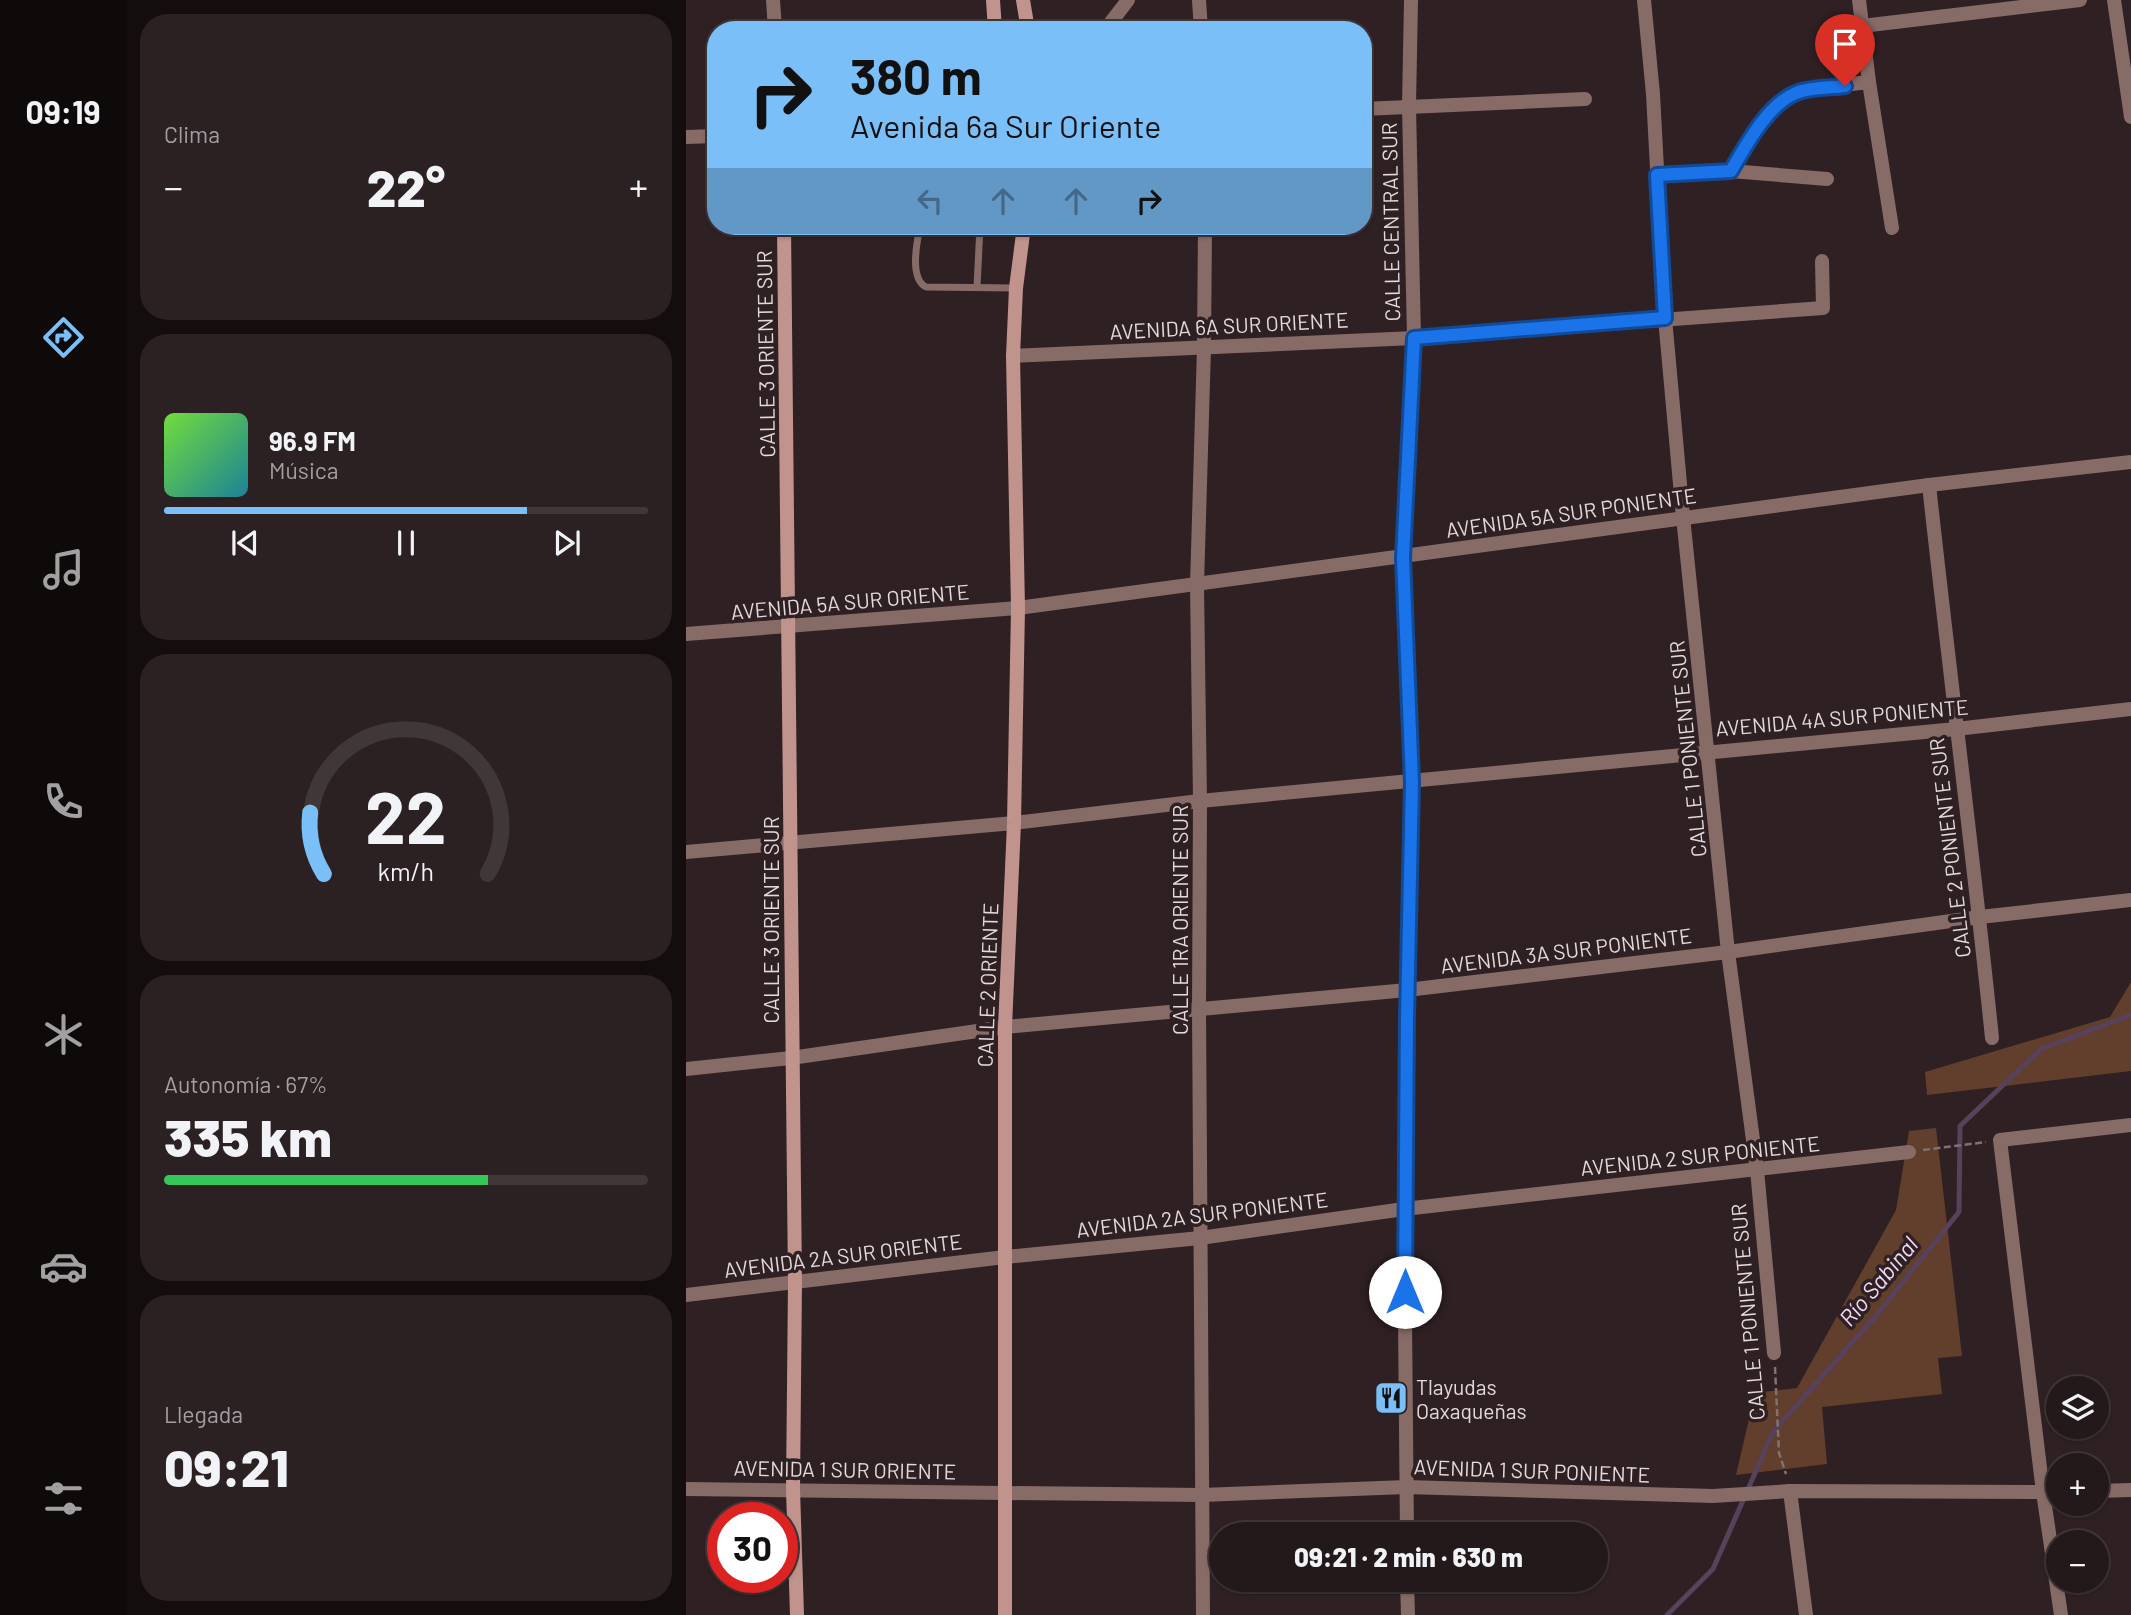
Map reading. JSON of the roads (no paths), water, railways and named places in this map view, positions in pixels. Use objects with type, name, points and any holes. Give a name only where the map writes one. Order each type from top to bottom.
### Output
[{"type":"main road","points":[[993,0],[994,21]]},
{"type":"main road","points":[[1023,0],[1026,21]]},
{"type":"main road","name":"CALLE 3 ORIENTE SUR","points":[[784,235],[795,1282],[793,1489],[797,1615]]},
{"type":"main road","name":"CALLE 2 ORIENTE","points":[[1005,1615],[1004,1027],[1014,823],[1018,608],[1013,356],[1021,235]]},
{"type":"street","points":[[773,0],[774,21]]},
{"type":"street","points":[[1112,21],[1128,0]]},
{"type":"street","points":[[1199,0],[1200,21]]},
{"type":"street","name":"CALLE CENTRAL SUR","points":[[1407,1522],[1404,1209],[1412,782],[1403,558],[1414,338],[1409,106],[1411,0]]},
{"type":"street","name":"CALLE 1 PONIENTE SUR","points":[[1644,0],[1665,318],[1684,517],[1728,952],[1756,1170],[1774,1353]]},
{"type":"street","points":[[1859,0],[1892,228]]},
{"type":"street","points":[[1862,26],[2080,0]]},
{"type":"street","points":[[2115,0],[2131,117]]},
{"type":"street","points":[[1731,171],[1747,142],[1778,104],[1797,93],[1869,82]]},
{"type":"street","points":[[1372,108],[1585,99]]},
{"type":"street","points":[[686,137],[707,136]]},
{"type":"street","points":[[1657,175],[1731,171],[1827,179]]},
{"type":"street","name":"CALLE 1RA ORIENTE SUR","points":[[1203,1615],[1197,585],[1205,348],[1205,235]]},
{"type":"street","name":"AVENIDA 6A SUR ORIENTE","points":[[1013,356],[1414,338],[1824,308],[1822,261]]},
{"type":"street","name":"AVENIDA 5A SUR PONIENTE","points":[[1018,608],[1403,558],[1684,517],[2131,462]]},
{"type":"street","name":"CALLE 2 PONIENTE SUR","points":[[1929,485],[1992,1038]]},
{"type":"street","name":"AVENIDA 5A SUR ORIENTE","points":[[686,634],[1018,608]]},
{"type":"street","name":"AVENIDA 4A SUR PONIENTE","points":[[686,852],[1014,823],[1200,801],[1955,729],[2131,709]]},
{"type":"street","name":"AVENIDA 3A SUR PONIENTE","points":[[686,1069],[791,1058],[1004,1027],[1407,990],[2131,900]]},
{"type":"street","points":[[2046,1457],[2000,1140],[2131,1125]]},
{"type":"street","name":"AVENIDA 2 SUR PONIENTE","points":[[1404,1209],[1909,1152]]},
{"type":"street","name":"AVENIDA 2A SUR PONIENTE","points":[[1005,1257],[1200,1238],[1404,1209]]},
{"type":"street","name":"AVENIDA 2A SUR ORIENTE","points":[[686,1295],[1005,1257]]},
{"type":"street","name":"AVENIDA 1 SUR PONIENTE","points":[[1004,1493],[1202,1495],[1406,1487],[1713,1496],[1790,1491],[2046,1492]]},
{"type":"street","name":"AVENIDA 1 SUR ORIENTE","points":[[686,1489],[1004,1493]]},
{"type":"street","points":[[2109,1491],[2131,1490]]},
{"type":"street","points":[[1790,1491],[1806,1615]]},
{"type":"street","points":[[2053,1516],[2061,1615]]},
{"type":"street","points":[[1407,1592],[1408,1615]]},
{"type":"lane","points":[[918,235],[917,280],[926,288],[1016,288]]},
{"type":"lane","points":[[977,287],[980,235]]},
{"type":"waterway","name":"Río Sabinal","points":[[1667,1615],[1713,1569],[1773,1432],[1874,1318],[1959,1212],[1960,1126],[2041,1049],[2131,1015]]},
{"type":"place","name":"Tlayudas Oaxaqueñas","points":[[1391,1398]]}]
